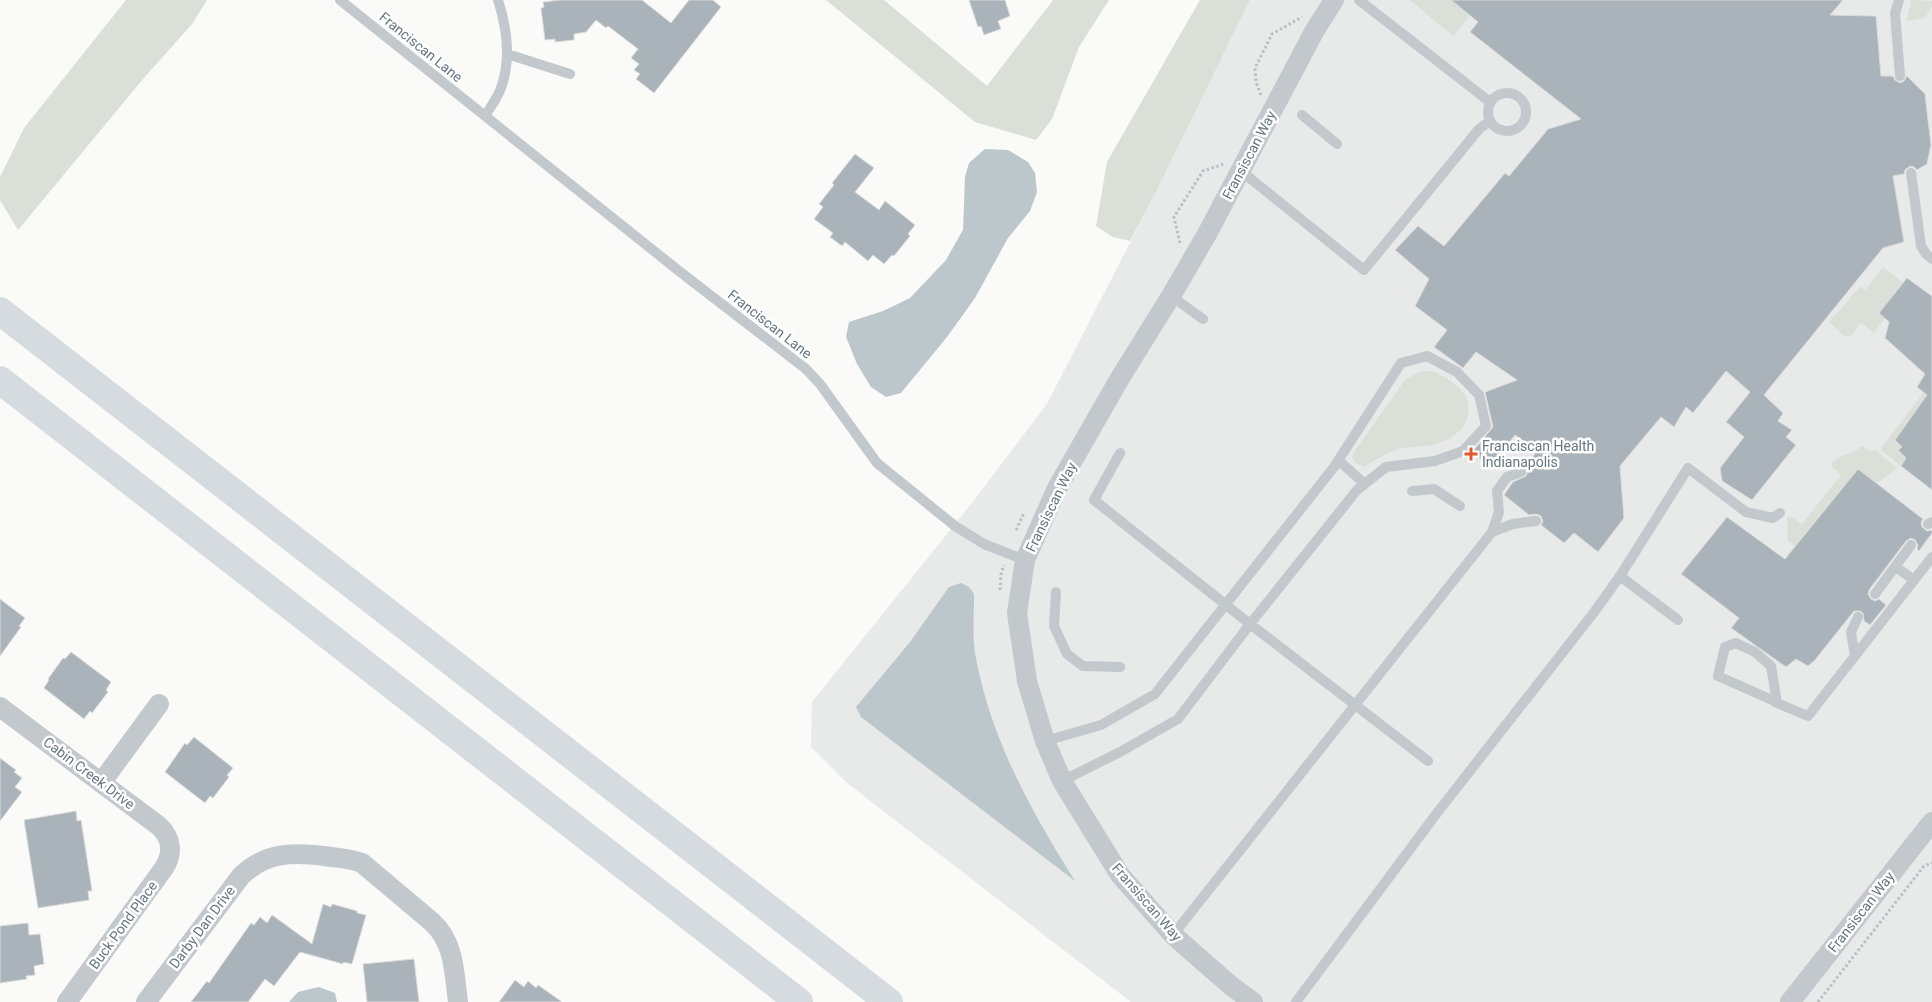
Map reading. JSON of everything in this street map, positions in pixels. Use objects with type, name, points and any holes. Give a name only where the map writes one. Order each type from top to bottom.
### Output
[{"type":"highway","points":[[0,311],[889,1002]]},
{"type":"highway","points":[[0,380],[799,1002]]},
{"type":"street","name":"Fransiscan Way","points":[[1253,1002],[1230,985],[1173,935],[1120,875],[1062,781],[1045,741],[1027,681],[1017,613],[1025,560],[1057,488],[1120,378],[1207,234],[1315,30],[1334,0]]},
{"type":"street","points":[[101,783],[159,704]]},
{"type":"street","name":"Cabin Creek Drive","points":[[0,707],[159,826],[166,835],[170,845]]},
{"type":"street","name":"Fransiscan Way","points":[[1790,1002],[1932,822]]},
{"type":"street","name":"Buck Pond Place","points":[[67,1002],[169,861],[170,845]]},
{"type":"street","name":"Darby Dan Drive","points":[[146,1002],[241,876],[248,869],[266,859],[294,853],[348,859],[362,864],[371,869],[436,926],[446,940],[452,960],[458,1002]]},
{"type":"lane","name":"Franciscan Lane","points":[[340,0],[806,369],[820,384],[877,462],[954,526],[984,544],[1025,560]]},
{"type":"lane","points":[[485,116],[502,87],[508,63],[503,16],[498,0]]},
{"type":"lane","points":[[1359,0],[1490,102]]},
{"type":"lane","points":[[1899,0],[1895,13],[1900,76]]},
{"type":"lane","points":[[507,54],[570,74]]},
{"type":"lane","points":[[1513,93],[1523,101],[1527,113],[1522,125],[1512,132],[1499,130],[1490,121],[1488,108],[1490,102],[1500,94],[1513,93]]},
{"type":"lane","points":[[1302,115],[1337,144]]},
{"type":"lane","points":[[1241,171],[1364,270],[1479,129],[1490,121]]},
{"type":"lane","points":[[1912,173],[1921,246],[1932,259]]},
{"type":"lane","points":[[1171,296],[1203,319]]},
{"type":"lane","points":[[1045,741],[1101,725],[1154,694],[1338,460],[1401,363],[1427,356],[1457,372],[1479,395],[1486,426],[1463,451],[1435,461],[1386,467],[1357,490],[1250,624],[1178,719],[1120,752],[1062,781]]},
{"type":"lane","points":[[1120,453],[1094,500],[1250,624],[1428,761]]},
{"type":"lane","points":[[1338,460],[1365,484]]},
{"type":"lane","points":[[1296,1002],[1620,576],[1688,468],[1746,512],[1773,518],[1780,513]]},
{"type":"lane","points":[[1173,935],[1492,532],[1499,512],[1497,491],[1507,477],[1521,472]]},
{"type":"lane","points":[[1412,491],[1434,489],[1460,506]]},
{"type":"lane","points":[[1492,532],[1513,524],[1536,521]]},
{"type":"lane","points":[[1875,594],[1911,545]]},
{"type":"lane","points":[[1777,702],[1772,666],[1755,652],[1736,643],[1725,647],[1718,676],[1808,716],[1932,557]]},
{"type":"lane","points":[[1896,567],[1914,580]]},
{"type":"lane","points":[[1620,576],[1678,620]]},
{"type":"lane","points":[[1056,592],[1054,626],[1067,654],[1083,666],[1120,667]]},
{"type":"lane","points":[[1855,656],[1851,632],[1858,617]]},
{"type":"path","points":[[1818,1002],[1924,866],[1932,862]]},
{"type":"shaded area","points":[[126,0],[207,0],[192,24],[143,79],[18,230],[0,200],[0,177],[24,128]]},
{"type":"shaded area","points":[[826,0],[884,0],[987,86],[1053,0],[1109,0],[1079,47],[1052,119],[1036,140],[975,122]]},
{"type":"shaded area","points":[[1200,0],[1250,0],[1130,241],[1113,237],[1096,226],[1107,162]]},
{"type":"shaded area","name":"Franciscan Health Indianapolis","points":[[1250,0],[1932,0],[1932,1002],[1131,1002],[847,783],[811,747],[812,702],[971,504],[1047,404],[1154,196]]},
{"type":"shaded area","points":[[1410,0],[1451,0],[1470,16],[1453,36]]},
{"type":"shaded area","points":[[1911,0],[1932,1],[1932,6],[1925,18],[1907,21]]},
{"type":"shaded area","points":[[985,149],[1008,150],[1028,162],[1035,173],[1037,192],[1030,211],[1008,238],[975,298],[947,337],[901,393],[886,397],[871,387],[857,364],[846,337],[849,322],[883,311],[910,298],[946,260],[963,230],[965,177],[969,163]]},
{"type":"shaded area","points":[[1883,267],[1903,283],[1879,313],[1885,318],[1874,333],[1861,323],[1850,337],[1843,335],[1829,322],[1860,287],[1865,290]]},
{"type":"shaded area","points":[[1432,371],[1454,384],[1466,398],[1468,403],[1467,419],[1460,431],[1440,443],[1397,449],[1364,467],[1357,464],[1352,458],[1354,452],[1405,380],[1419,372]]},
{"type":"shaded area","points":[[1924,392],[1929,396],[1899,452],[1906,458],[1901,466],[1882,451],[1882,447]]},
{"type":"shaded area","points":[[1862,446],[1871,452],[1874,449],[1897,468],[1877,483],[1858,469],[1795,546],[1788,541],[1787,518],[1790,516],[1802,524],[1841,475],[1832,467],[1831,463]]},
{"type":"shaded area","points":[[961,583],[969,587],[974,594],[976,659],[983,689],[1003,747],[1029,802],[1075,881],[861,717],[856,707],[910,642],[949,587]]},
{"type":"shaded area","points":[[319,987],[335,993],[337,1002],[289,1002],[298,992]]},
{"type":"building","points":[[560,0],[642,0],[671,23],[689,0],[713,0],[721,7],[654,93],[636,79],[640,74],[634,70],[639,64],[631,58],[638,49],[608,26],[606,28],[596,20],[586,32],[574,34],[574,40],[555,42],[555,39],[545,40],[541,8],[544,7],[543,2]]},
{"type":"building","points":[[969,0],[1005,0],[1010,16],[998,21],[1001,29],[984,35],[981,26],[978,27]]},
{"type":"building","name":"Franciscan Health Indianapolis","points":[[1451,0],[1843,0],[1830,15],[1876,16],[1881,76],[1893,76],[1900,83],[1907,76],[1925,94],[1931,145],[1927,164],[1917,170],[1910,166],[1905,170],[1904,174],[1893,176],[1904,242],[1883,248],[1764,395],[1783,413],[1778,421],[1792,430],[1786,437],[1796,445],[1752,500],[1722,481],[1720,468],[1744,437],[1726,422],[1750,392],[1726,371],[1693,413],[1686,407],[1674,427],[1661,417],[1620,466],[1624,518],[1598,552],[1574,533],[1564,543],[1541,525],[1543,521],[1541,516],[1536,514],[1529,515],[1504,495],[1513,482],[1526,476],[1528,470],[1525,467],[1537,451],[1515,435],[1489,469],[1473,451],[1493,427],[1485,392],[1517,380],[1476,352],[1463,368],[1434,347],[1447,330],[1415,306],[1429,279],[1395,250],[1418,226],[1444,246],[1505,173],[1509,176],[1548,129],[1581,119],[1470,32],[1478,22]]},
{"type":"building","points":[[855,154],[874,168],[855,192],[879,210],[885,201],[915,225],[908,234],[910,236],[894,256],[892,255],[884,264],[873,255],[868,261],[845,242],[842,246],[830,237],[833,233],[814,219],[823,207],[819,204],[834,185],[832,183]]},
{"type":"building","points":[[1907,278],[1932,296],[1932,490],[1901,466],[1906,458],[1898,450],[1902,447],[1895,440],[1927,395],[1917,387],[1925,374],[1885,338],[1889,322],[1879,313]]},
{"type":"building","points":[[1858,469],[1923,519],[1922,527],[1927,531],[1932,530],[1932,533],[1919,551],[1915,540],[1911,538],[1906,541],[1869,590],[1868,594],[1871,599],[1875,601],[1879,599],[1886,605],[1870,625],[1864,621],[1863,613],[1854,611],[1815,660],[1808,666],[1796,659],[1786,667],[1731,628],[1739,618],[1681,574],[1727,517],[1785,559]]},
{"type":"building","points":[[0,599],[25,618],[19,626],[21,627],[0,656]]},
{"type":"building","points":[[71,652],[111,682],[106,690],[108,692],[92,713],[90,711],[84,719],[44,688],[63,658],[65,659]]},
{"type":"building","points":[[194,737],[233,768],[227,775],[229,777],[213,798],[210,796],[205,803],[165,772],[185,743],[187,745]]},
{"type":"building","points":[[0,758],[16,770],[14,772],[22,778],[15,787],[22,792],[0,821]]},
{"type":"building","points":[[76,811],[77,821],[81,820],[92,891],[88,891],[89,900],[38,908],[24,820]]},
{"type":"building","points":[[323,904],[331,907],[332,904],[366,915],[352,964],[343,962],[343,964],[300,952],[274,986],[265,979],[248,1002],[191,1002],[207,981],[209,983],[251,923],[254,925],[260,917],[267,923],[272,915],[312,944]]},
{"type":"building","points":[[28,923],[29,935],[40,934],[44,964],[34,966],[35,975],[26,976],[27,979],[0,983],[0,926]]},
{"type":"building","points":[[414,959],[419,1002],[367,1002],[363,964]]},
{"type":"building","points":[[515,980],[524,987],[528,981],[536,988],[538,985],[562,1002],[499,1002]]},
{"type":"place","name":"Franciscan Health Indianapolis","points":[[1471,454]]}]
